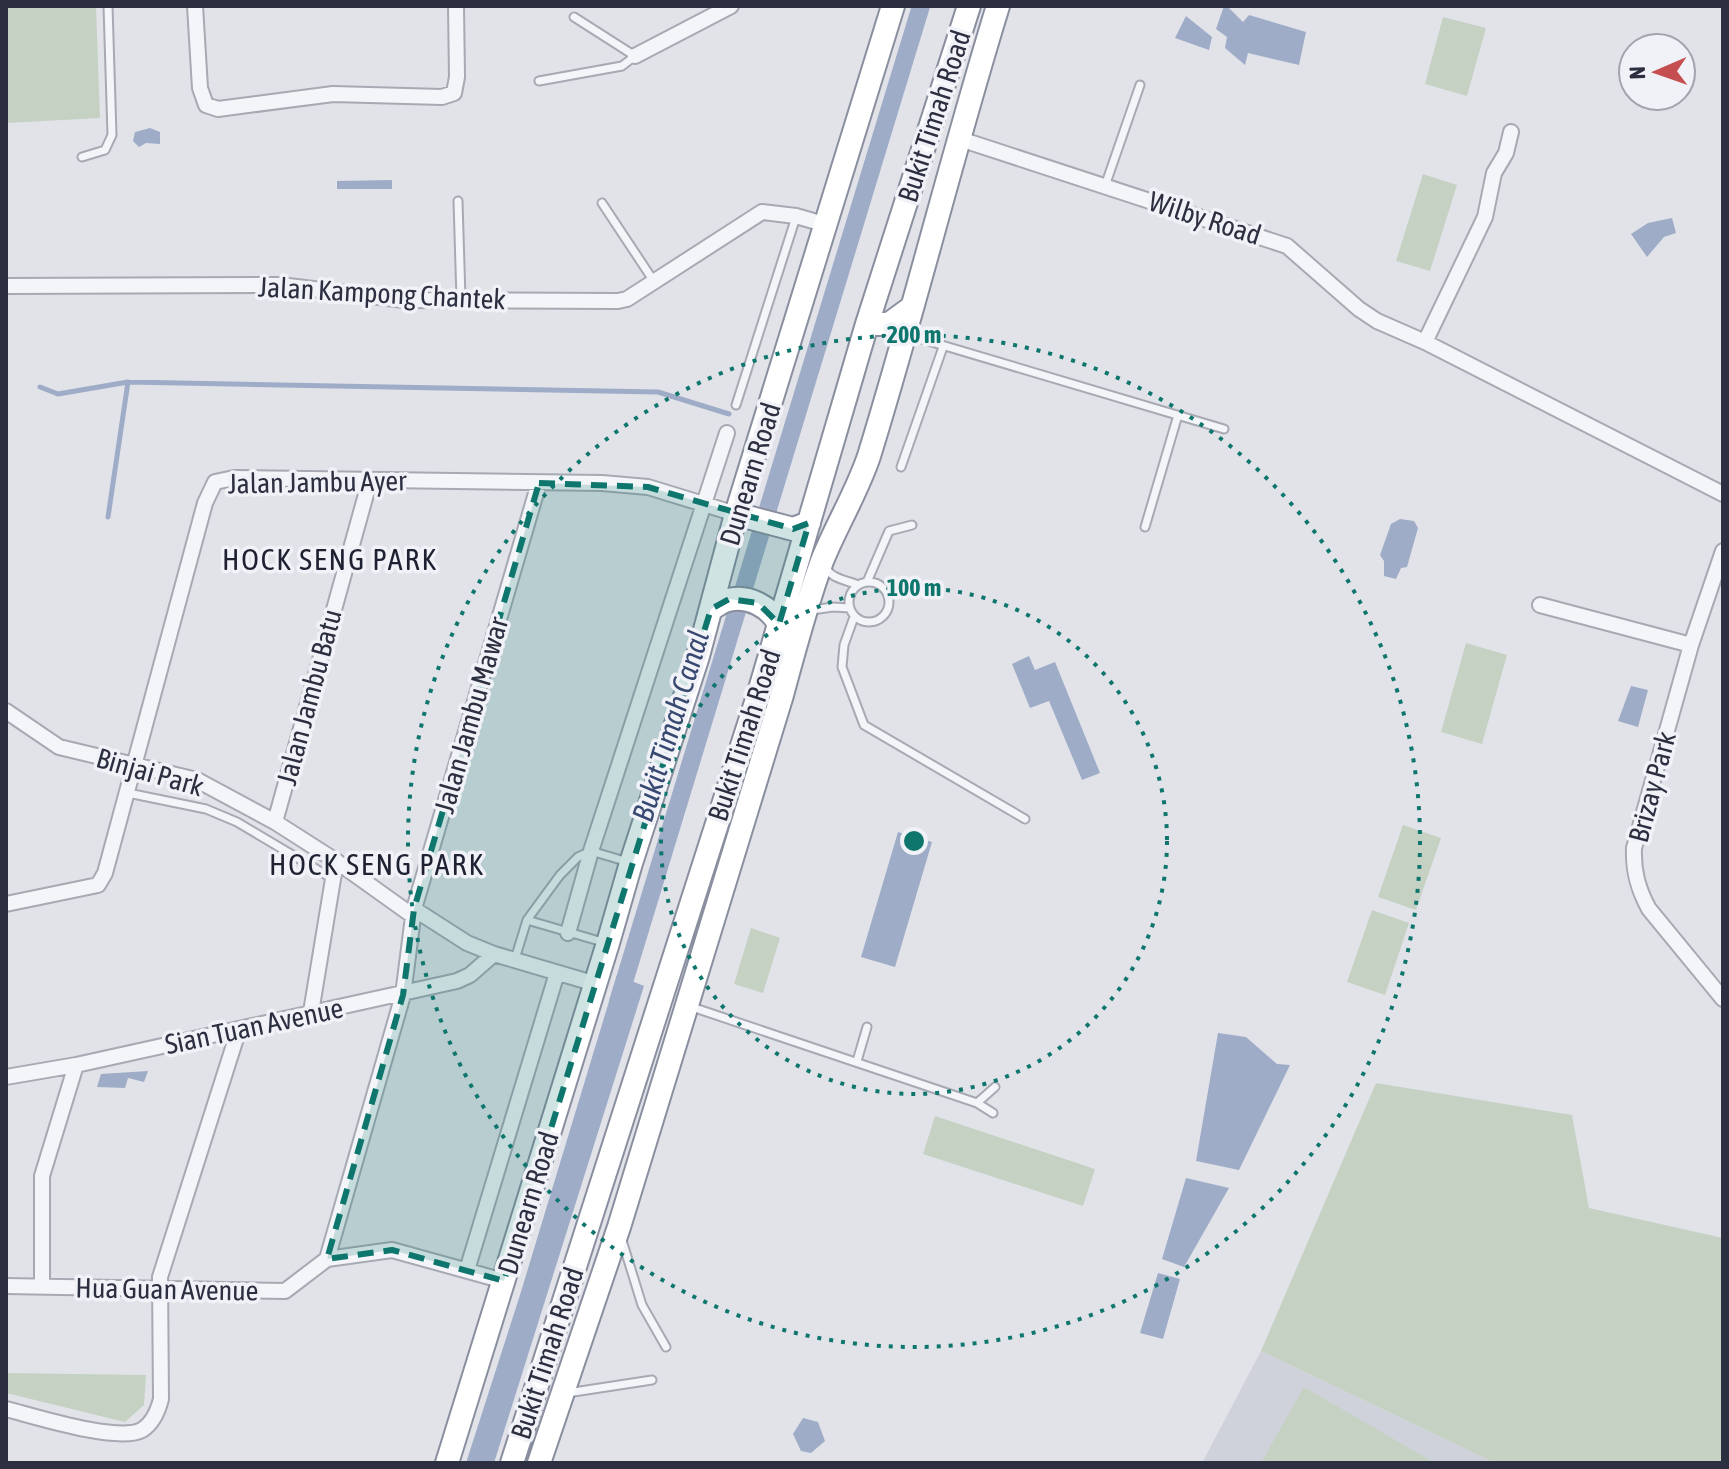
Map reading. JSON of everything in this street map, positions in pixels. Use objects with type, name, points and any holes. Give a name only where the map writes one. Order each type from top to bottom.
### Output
[{"type":"highway","name":"Dunearn Road","points":[[447,1463],[631,863],[694,669],[736,514],[893,6]]},
{"type":"highway","name":"Bukit Timah Road","points":[[512,1463],[671,970],[779,624],[867,324],[969,6]]},
{"type":"highway","points":[[539,1463],[619,1227],[804,612],[823,559],[867,461],[998,6]]},
{"type":"highway","points":[[867,324],[889,324],[911,308]]},
{"type":"highway","points":[[736,514],[793,529],[809,523]]},
{"type":"highway","points":[[711,609],[729,599],[758,603],[774,614],[779,624]]},
{"type":"highway","points":[[671,970],[689,967],[700,959]]},
{"type":"street","points":[[195,6],[200,88],[206,105],[218,109],[333,94],[442,97],[454,93],[457,77],[456,6]]},
{"type":"street","points":[[635,56],[731,6]]},
{"type":"street","points":[[1425,342],[1485,217],[1494,173],[1506,153],[1511,132]]},
{"type":"street","name":"Wilby Road","points":[[960,139],[1287,246],[1377,321],[1425,342],[1723,494]]},
{"type":"street","name":"Jalan Kampong Chantek","points":[[6,286],[280,285],[404,300],[618,301],[627,299],[762,212],[796,216],[827,225]]},
{"type":"street","name":"Dunearn Road","points":[[568,933],[591,851],[727,433]]},
{"type":"street","name":"Jalan Jambu Ayer","points":[[6,904],[98,885],[105,873],[205,503],[215,482],[234,478],[602,483],[648,487],[736,514]]},
{"type":"street","name":"Jalan Jambu Batu","points":[[275,822],[370,480]]},
{"type":"street","name":"Jalan Jambu Mawar","points":[[327,1259],[403,995],[413,913],[539,483]]},
{"type":"street","name":"Brizay Park","points":[[1723,551],[1691,645],[1634,848],[1633,863],[1640,893],[1649,909],[1723,999]]},
{"type":"street","points":[[1540,605],[1691,645]]},
{"type":"street","name":"Binjai Park","points":[[6,711],[59,747],[197,780],[275,822],[413,913],[467,943],[515,961],[596,984]]},
{"type":"street","points":[[311,1012],[336,861]]},
{"type":"street","name":"Sian Tuan Avenue","points":[[6,1077],[76,1065],[311,1012],[403,995],[457,981],[470,975],[494,954]]},
{"type":"street","name":"Dunearn Road","points":[[467,1270],[557,973]]},
{"type":"street","points":[[6,1409],[109,1433],[139,1432],[157,1413],[161,1399],[160,1277],[239,1029]]},
{"type":"street","points":[[42,1286],[42,1176],[76,1065]]},
{"type":"street","name":"Hua Guan Avenue","points":[[6,1286],[285,1291],[327,1259],[392,1250],[504,1281]]},
{"type":"lane","points":[[82,157],[105,150],[112,135],[108,6]]},
{"type":"lane","points":[[539,81],[622,66],[635,56],[574,17]]},
{"type":"lane","points":[[1105,186],[1140,85]]},
{"type":"lane","points":[[458,201],[461,301]]},
{"type":"lane","points":[[602,203],[653,280]]},
{"type":"lane","points":[[736,405],[796,216]]},
{"type":"lane","points":[[905,335],[1224,429]]},
{"type":"lane","points":[[901,467],[943,347]]},
{"type":"lane","points":[[1145,527],[1178,415]]},
{"type":"lane","points":[[823,559],[831,575],[863,583],[883,588],[888,596],[886,613],[871,622],[863,623],[854,617],[849,599],[863,583],[889,531],[912,525]]},
{"type":"lane","points":[[804,612],[819,608],[850,608]]},
{"type":"lane","points":[[854,617],[844,645],[842,667],[864,725],[1025,819]]},
{"type":"lane","points":[[128,793],[206,809],[237,822],[333,879]]},
{"type":"lane","points":[[515,961],[527,920],[578,857],[591,851],[631,863]]},
{"type":"lane","points":[[527,920],[608,943]]},
{"type":"lane","points":[[687,1006],[857,1061],[977,1103],[993,1113]]},
{"type":"lane","points":[[857,1061],[867,1027]]},
{"type":"lane","points":[[977,1103],[995,1087]]},
{"type":"lane","name":"Bukit Timah Road","points":[[619,1227],[642,1305],[666,1347]]},
{"type":"lane","name":"Bukit Timah Road","points":[[561,1396],[572,1390],[652,1380]]},
{"type":"highlighted area","points":[[539,483],[648,487],[793,529],[809,523],[779,624],[758,603],[729,599],[711,609],[504,1281],[392,1250],[327,1259],[403,995],[414,909]]},
{"type":"shaded area","points":[[1261,1351],[1495,1463],[1202,1463]]},
{"type":"green space","points":[[6,6],[96,6],[100,118],[6,123]]},
{"type":"green space","points":[[1443,17],[1486,28],[1467,96],[1425,84]]},
{"type":"green space","points":[[1423,174],[1457,185],[1430,271],[1396,261]]},
{"type":"green space","points":[[1466,643],[1507,655],[1482,744],[1441,732]]},
{"type":"green space","points":[[1403,825],[1441,838],[1416,910],[1378,897]]},
{"type":"green space","points":[[1372,910],[1409,923],[1385,995],[1347,982]]},
{"type":"green space","points":[[751,928],[780,938],[763,993],[734,984]]},
{"type":"green space","points":[[1376,1083],[1572,1115],[1589,1208],[1723,1238],[1723,1463],[1495,1463],[1261,1351]]},
{"type":"green space","points":[[935,1116],[1095,1169],[1083,1206],[923,1154]]},
{"type":"green space","points":[[6,1373],[146,1375],[144,1405],[125,1422],[6,1393]]},
{"type":"green space","points":[[1304,1387],[1435,1463],[1261,1463]]},
{"type":"water","points":[[1224,6],[1243,22],[1249,15],[1306,32],[1299,65],[1248,53],[1245,65],[1225,48],[1227,37],[1216,29]]},
{"type":"water","points":[[1186,16],[1212,37],[1209,50],[1175,38]]},
{"type":"water","points":[[150,128],[160,132],[160,144],[146,143],[139,147],[133,141],[135,132]]},
{"type":"water","points":[[392,180],[392,189],[337,189],[337,181]]},
{"type":"water","points":[[1672,218],[1676,233],[1664,237],[1647,257],[1631,234],[1648,223]]},
{"type":"water","points":[[1400,519],[1414,521],[1418,528],[1407,567],[1401,568],[1396,579],[1384,576],[1384,561],[1380,555],[1391,524]]},
{"type":"water","points":[[1029,656],[1035,670],[1055,662],[1100,773],[1082,780],[1049,701],[1030,708],[1012,664]]},
{"type":"water","points":[[1631,686],[1648,690],[1638,727],[1618,721]]},
{"type":"water","points":[[898,832],[932,842],[895,967],[861,957]]},
{"type":"water","points":[[617,975],[644,986],[494,1463],[466,1463],[520,1295]]},
{"type":"water","points":[[1218,1033],[1246,1037],[1277,1064],[1290,1065],[1239,1170],[1196,1161]]},
{"type":"water","points":[[148,1071],[144,1082],[128,1078],[125,1088],[97,1087],[101,1074]]},
{"type":"water","points":[[1186,1178],[1229,1188],[1184,1267],[1162,1259]]},
{"type":"water","points":[[1158,1273],[1180,1279],[1163,1339],[1140,1333]]},
{"type":"water","points":[[803,1418],[818,1422],[825,1441],[811,1453],[801,1451],[793,1434]]},
{"type":"waterway","name":"Bukit Timah Canal","points":[[618,1002],[921,6]]},
{"type":"waterway","points":[[40,387],[58,394],[128,382],[658,392],[729,414]]},
{"type":"waterway","points":[[108,517],[128,382]]},
{"type":"district","name":"HOCK SENG PARK","points":[[330,560]]},
{"type":"district","name":"HOCK SENG PARK","points":[[377,865]]}]
